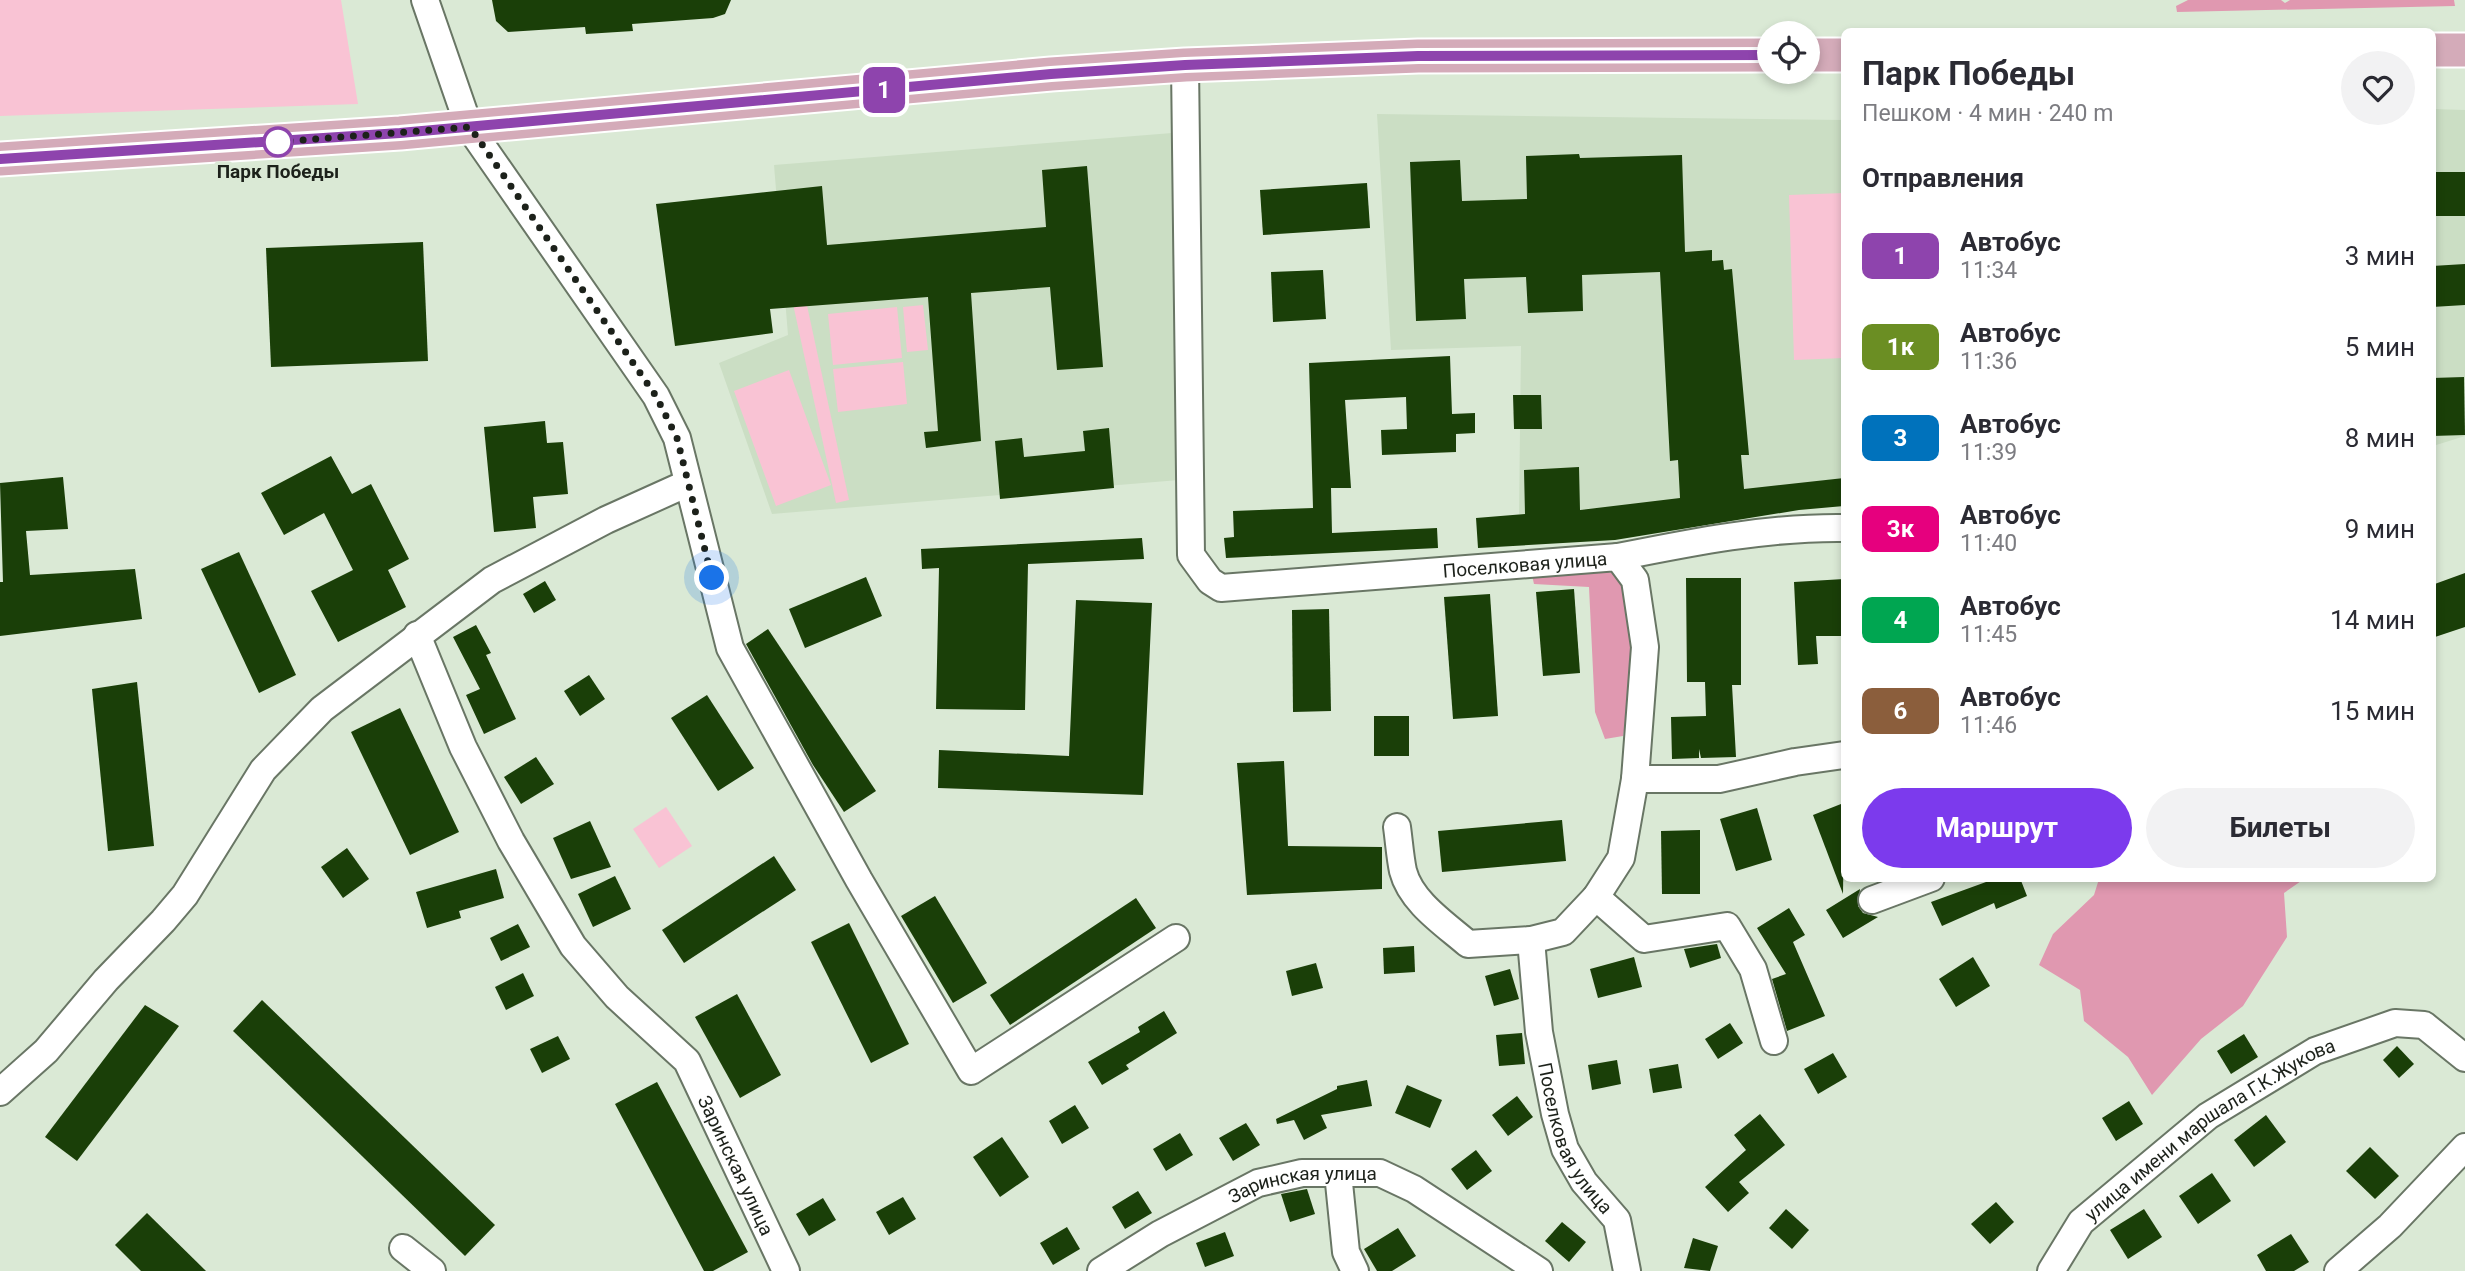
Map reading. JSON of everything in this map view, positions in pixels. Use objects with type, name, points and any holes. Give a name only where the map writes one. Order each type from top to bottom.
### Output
[{"type":"main road","points":[[2436,50],[2465,50]]},
{"type":"main road","points":[[0,159],[470,127],[1051,74],[1185,65],[1418,56],[1757,55]]},
{"type":"main road","points":[[1820,55],[1841,55]]},
{"type":"street","points":[[425,0],[470,127],[656,396],[677,438],[730,648],[859,880],[971,1071],[1176,938]]},
{"type":"street","name":"Поселковая улица","points":[[1185,65],[1191,555],[1201,571],[1221,588],[1618,557],[1635,580],[1645,647],[1635,779],[1621,859],[1596,897],[1563,932],[1531,940],[1539,1032],[1555,1114],[1565,1149],[1584,1182],[1617,1220],[1627,1271]]},
{"type":"street","points":[[0,1092],[46,1051],[106,980],[170,912],[263,770],[322,709],[492,580],[606,520],[688,483]]},
{"type":"street","points":[[1618,557],[1710,539],[1802,527],[1841,528]]},
{"type":"street","name":"Заринская улица","points":[[417,635],[463,747],[511,841],[573,946],[617,997],[687,1061],[786,1271]]},
{"type":"street","points":[[1635,779],[1719,779],[1795,762],[1841,755]]},
{"type":"street","points":[[1397,827],[1404,872],[1412,891],[1428,910],[1468,944],[1531,940]]},
{"type":"street","points":[[1872,900],[1920,882]]},
{"type":"street","points":[[1596,897],[1644,939],[1727,926],[1753,969],[1774,1041]]},
{"type":"street","name":"улица имени маршала Г.К.Жукова","points":[[2050,1271],[2081,1222],[2208,1116],[2315,1051],[2395,1023],[2424,1025],[2465,1058]]},
{"type":"street","points":[[2338,1271],[2390,1226],[2465,1147]]},
{"type":"street","name":"Заринская улица","points":[[1101,1271],[1160,1234],[1258,1183],[1302,1173],[1380,1173],[1414,1189],[1539,1271]]},
{"type":"street","points":[[1338,1174],[1346,1252],[1355,1271]]},
{"type":"street","points":[[403,1248],[432,1271]]},
{"type":"shaded area","name":"Парк Победы","points":[[0,0],[341,0],[358,104],[0,116]]},
{"type":"shaded area","points":[[2188,0],[2281,0],[2285,3],[2290,0],[2454,0],[2455,6],[2177,12],[2176,6]]},
{"type":"shaded area","points":[[2436,109],[2465,110],[2465,436],[2436,445]]},
{"type":"shaded area","points":[[1377,114],[1841,120],[1841,478],[1611,507],[1519,514],[1521,346],[1391,350]]},
{"type":"shaded area","points":[[1172,133],[1179,480],[772,514],[719,363],[788,335],[774,165]]},
{"type":"shaded area","points":[[1841,193],[1841,358],[1794,360],[1789,195]]},
{"type":"shaded area","points":[[800,273],[849,500],[836,503],[787,276]]},
{"type":"shaded area","points":[[923,305],[928,350],[907,352],[903,307]]},
{"type":"shaded area","points":[[897,307],[902,358],[833,365],[828,314]]},
{"type":"shaded area","points":[[903,362],[907,404],[838,412],[833,369]]},
{"type":"shaded area","points":[[789,370],[831,485],[776,506],[734,391]]},
{"type":"shaded area","points":[[1583,565],[1619,575],[1625,594],[1632,634],[1632,655],[1623,736],[1605,739],[1595,712],[1589,587],[1534,584],[1531,571]]},
{"type":"shaded area","points":[[666,807],[692,846],[659,868],[633,829]]},
{"type":"shaded area","points":[[2098,882],[2300,882],[2284,893],[2287,937],[2243,1006],[2201,1039],[2152,1095],[2128,1057],[2084,1021],[2080,990],[2039,965],[2053,934],[2094,895]]},
{"type":"building","points":[[492,0],[731,0],[725,14],[713,18],[632,24],[633,31],[586,34],[585,27],[508,32],[496,21]]},
{"type":"building","points":[[1579,154],[1580,158],[1682,155],[1685,252],[1712,250],[1712,261],[1723,260],[1724,270],[1732,269],[1749,455],[1741,455],[1744,489],[1841,478],[1841,506],[1799,510],[1615,540],[1478,548],[1476,518],[1525,514],[1524,470],[1579,467],[1580,510],[1680,498],[1678,460],[1670,461],[1660,272],[1582,275],[1583,311],[1528,313],[1526,277],[1464,279],[1466,319],[1416,321],[1410,162],[1460,160],[1462,201],[1527,199],[1526,156]]},
{"type":"building","points":[[1087,166],[1103,367],[1057,370],[1050,287],[971,293],[981,441],[926,448],[924,432],[938,431],[928,297],[770,309],[773,333],[675,346],[656,204],[822,186],[827,245],[1046,227],[1042,170]]},
{"type":"building","points":[[2436,172],[2465,172],[2465,216],[2436,216]]},
{"type":"building","points":[[1367,183],[1370,228],[1263,235],[1260,190]]},
{"type":"building","points":[[423,242],[428,361],[271,367],[266,248]]},
{"type":"building","points":[[2465,264],[2465,305],[2436,307],[2436,266]]},
{"type":"building","points":[[1323,270],[1326,319],[1273,322],[1271,272]]},
{"type":"building","points":[[1450,356],[1452,414],[1475,413],[1475,433],[1456,434],[1456,452],[1382,455],[1381,430],[1407,429],[1406,397],[1345,400],[1351,488],[1331,488],[1332,533],[1437,528],[1438,548],[1226,558],[1224,538],[1234,537],[1233,511],[1313,508],[1309,363]]},
{"type":"building","points":[[2464,377],[2465,435],[2436,436],[2436,378]]},
{"type":"building","points":[[1513,395],[1541,395],[1542,429],[1514,429]]},
{"type":"building","points":[[545,421],[547,443],[563,442],[568,494],[533,497],[536,528],[494,532],[484,427]]},
{"type":"building","points":[[1109,428],[1114,488],[1000,499],[995,441],[1022,438],[1024,457],[1085,451],[1083,431]]},
{"type":"building","points":[[331,456],[352,494],[371,484],[409,559],[388,570],[406,607],[338,642],[311,591],[353,570],[324,513],[284,535],[261,493]]},
{"type":"building","points":[[63,477],[68,529],[26,531],[30,575],[135,569],[142,619],[0,636],[0,582],[3,582],[0,483]]},
{"type":"building","points":[[1142,538],[1144,559],[1028,564],[1025,710],[936,709],[939,568],[922,569],[921,549]]},
{"type":"building","points":[[239,552],[296,675],[259,693],[201,569]]},
{"type":"building","points":[[2465,573],[2465,627],[2436,637],[2436,584]]},
{"type":"building","points":[[866,577],[882,616],[805,648],[789,609]]},
{"type":"building","points":[[1686,578],[1741,578],[1741,685],[1732,685],[1736,757],[1701,758],[1699,749],[1699,758],[1672,759],[1671,717],[1706,716],[1705,682],[1687,682]]},
{"type":"building","points":[[1841,579],[1841,636],[1816,636],[1818,664],[1798,665],[1794,582]]},
{"type":"building","points":[[545,581],[556,600],[534,613],[523,594]]},
{"type":"building","points":[[1574,589],[1580,673],[1543,676],[1536,592]]},
{"type":"building","points":[[1490,594],[1498,716],[1453,719],[1444,597]]},
{"type":"building","points":[[1076,600],[1152,603],[1143,795],[938,788],[939,750],[1069,756]]},
{"type":"building","points":[[1329,609],[1331,711],[1293,712],[1292,610]]},
{"type":"building","points":[[476,625],[491,653],[486,655],[516,719],[484,734],[466,695],[480,689],[453,637]]},
{"type":"building","points":[[768,629],[876,791],[844,812],[813,765],[746,644]]},
{"type":"building","points":[[589,675],[605,699],[580,716],[564,691]]},
{"type":"building","points":[[137,682],[154,846],[108,851],[92,689]]},
{"type":"building","points":[[707,695],[754,768],[718,791],[671,718]]},
{"type":"building","points":[[400,708],[459,832],[410,855],[351,732]]},
{"type":"building","points":[[1374,716],[1409,716],[1409,756],[1374,756]]},
{"type":"building","points":[[536,757],[554,784],[521,804],[504,777]]},
{"type":"building","points":[[1284,761],[1288,846],[1382,847],[1382,889],[1247,895],[1237,763]]},
{"type":"building","points":[[1841,804],[1843,894],[1813,815]]},
{"type":"building","points":[[1757,808],[1772,860],[1736,871],[1720,819]]},
{"type":"building","points":[[1562,820],[1566,861],[1442,872],[1438,831]]},
{"type":"building","points":[[590,821],[611,867],[571,879],[553,838]]},
{"type":"building","points":[[1700,830],[1700,894],[1662,894],[1661,831]]},
{"type":"building","points":[[347,848],[369,879],[343,898],[321,867]]},
{"type":"building","points":[[774,856],[796,890],[684,963],[662,930]]},
{"type":"building","points":[[496,869],[504,898],[459,911],[461,918],[427,928],[416,892]]},
{"type":"building","points":[[615,876],[631,909],[593,927],[578,894]]},
{"type":"building","points":[[1986,882],[2022,882],[2027,896],[1996,909],[1994,903],[1942,926],[1931,902]]},
{"type":"building","points":[[1860,889],[1858,906],[1863,913],[1878,917],[1843,938],[1826,910]]},
{"type":"building","points":[[935,896],[987,983],[953,1003],[901,916]]},
{"type":"building","points":[[1136,898],[1156,928],[1010,1025],[990,995]]},
{"type":"building","points":[[1789,908],[1805,935],[1793,942],[1825,1016],[1787,1031],[1772,979],[1786,974],[1757,928]]},
{"type":"building","points":[[849,923],[909,1044],[871,1063],[811,942]]},
{"type":"building","points":[[518,924],[530,947],[501,961],[490,938]]},
{"type":"building","points":[[1717,944],[1721,958],[1690,968],[1684,949]]},
{"type":"building","points":[[1414,946],[1415,972],[1384,974],[1383,948]]},
{"type":"building","points":[[1634,957],[1642,987],[1598,998],[1590,969]]},
{"type":"building","points":[[1973,957],[1990,986],[1956,1007],[1939,979]]},
{"type":"building","points":[[1316,963],[1323,988],[1292,996],[1286,971]]},
{"type":"building","points":[[1510,969],[1519,999],[1494,1006],[1485,976]]},
{"type":"building","points":[[523,973],[534,996],[506,1010],[495,987]]},
{"type":"building","points":[[737,994],[781,1075],[740,1098],[695,1017]]},
{"type":"building","points":[[262,1000],[495,1225],[465,1256],[233,1031]]},
{"type":"building","points":[[145,1005],[179,1026],[77,1161],[45,1137]]},
{"type":"building","points":[[1164,1011],[1177,1033],[1126,1065],[1129,1069],[1102,1085],[1088,1062],[1140,1032],[1138,1027]]},
{"type":"building","points":[[1730,1023],[1743,1043],[1718,1059],[1705,1039]]},
{"type":"building","points":[[1522,1033],[1525,1064],[1499,1066],[1496,1035]]},
{"type":"building","points":[[2244,1034],[2258,1057],[2231,1074],[2217,1051]]},
{"type":"building","points":[[558,1036],[570,1059],[542,1073],[530,1049]]},
{"type":"building","points":[[2397,1046],[2414,1064],[2399,1078],[2383,1060]]},
{"type":"building","points":[[1833,1053],[1847,1077],[1818,1094],[1804,1069]]},
{"type":"building","points":[[1617,1060],[1621,1084],[1592,1090],[1588,1065]]},
{"type":"building","points":[[1678,1064],[1682,1088],[1653,1093],[1649,1069]]},
{"type":"building","points":[[1367,1080],[1372,1106],[1321,1115],[1327,1128],[1304,1140],[1294,1120],[1277,1124],[1276,1119],[1337,1089],[1337,1086]]},
{"type":"building","points":[[657,1082],[748,1252],[713,1271],[704,1271],[615,1104]]},
{"type":"building","points":[[1407,1085],[1442,1100],[1430,1128],[1395,1113]]},
{"type":"building","points":[[1517,1096],[1533,1117],[1508,1136],[1492,1115]]},
{"type":"building","points":[[2129,1101],[2143,1124],[2116,1141],[2102,1118]]},
{"type":"building","points":[[1075,1105],[1089,1128],[1062,1144],[1049,1121]]},
{"type":"building","points":[[1760,1114],[1785,1145],[1739,1182],[1749,1193],[1728,1212],[1705,1187],[1746,1150],[1734,1135]]},
{"type":"building","points":[[2266,1115],[2286,1142],[2254,1167],[2234,1140]]},
{"type":"building","points":[[1246,1123],[1260,1145],[1233,1161],[1219,1138]]},
{"type":"building","points":[[1180,1133],[1193,1155],[1166,1171],[1153,1149]]},
{"type":"building","points":[[1002,1137],[1029,1177],[1000,1197],[973,1157]]},
{"type":"building","points":[[2370,1147],[2399,1176],[2375,1199],[2346,1171]]},
{"type":"building","points":[[1476,1150],[1492,1171],[1467,1190],[1451,1169]]},
{"type":"building","points":[[2212,1173],[2231,1201],[2198,1224],[2179,1196]]},
{"type":"building","points":[[1307,1189],[1315,1214],[1290,1222],[1281,1194]]},
{"type":"building","points":[[1138,1191],[1152,1213],[1125,1229],[1112,1207]]},
{"type":"building","points":[[903,1197],[916,1219],[889,1235],[876,1212]]},
{"type":"building","points":[[823,1198],[836,1220],[809,1236],[796,1214]]},
{"type":"building","points":[[1996,1202],[2014,1222],[1990,1244],[1971,1224]]},
{"type":"building","points":[[1786,1209],[1809,1230],[1792,1249],[1769,1228]]},
{"type":"building","points":[[2144,1209],[2162,1237],[2128,1259],[2110,1230]]},
{"type":"building","points":[[147,1213],[206,1271],[141,1271],[115,1245]]},
{"type":"building","points":[[1562,1222],[1586,1242],[1569,1262],[1545,1241]]},
{"type":"building","points":[[1067,1227],[1080,1249],[1053,1265],[1040,1243]]},
{"type":"building","points":[[1398,1228],[1416,1256],[1392,1271],[1377,1271],[1364,1249]]},
{"type":"building","points":[[1225,1232],[1234,1256],[1205,1267],[1196,1243]]},
{"type":"building","points":[[2291,1234],[2309,1262],[2294,1271],[2266,1271],[2257,1255]]},
{"type":"building","points":[[1693,1238],[1718,1246],[1710,1271],[1684,1268]]},
{"type":"bus line","name":"1","points":[[0,159],[400,133],[1051,74],[1185,65],[1418,56],[1757,55]]},
{"type":"place","name":"Парк Победы","points":[[278,142]]},
{"type":"route","points":[[278,142],[470,127],[656,396],[677,438],[712,578]]}]
